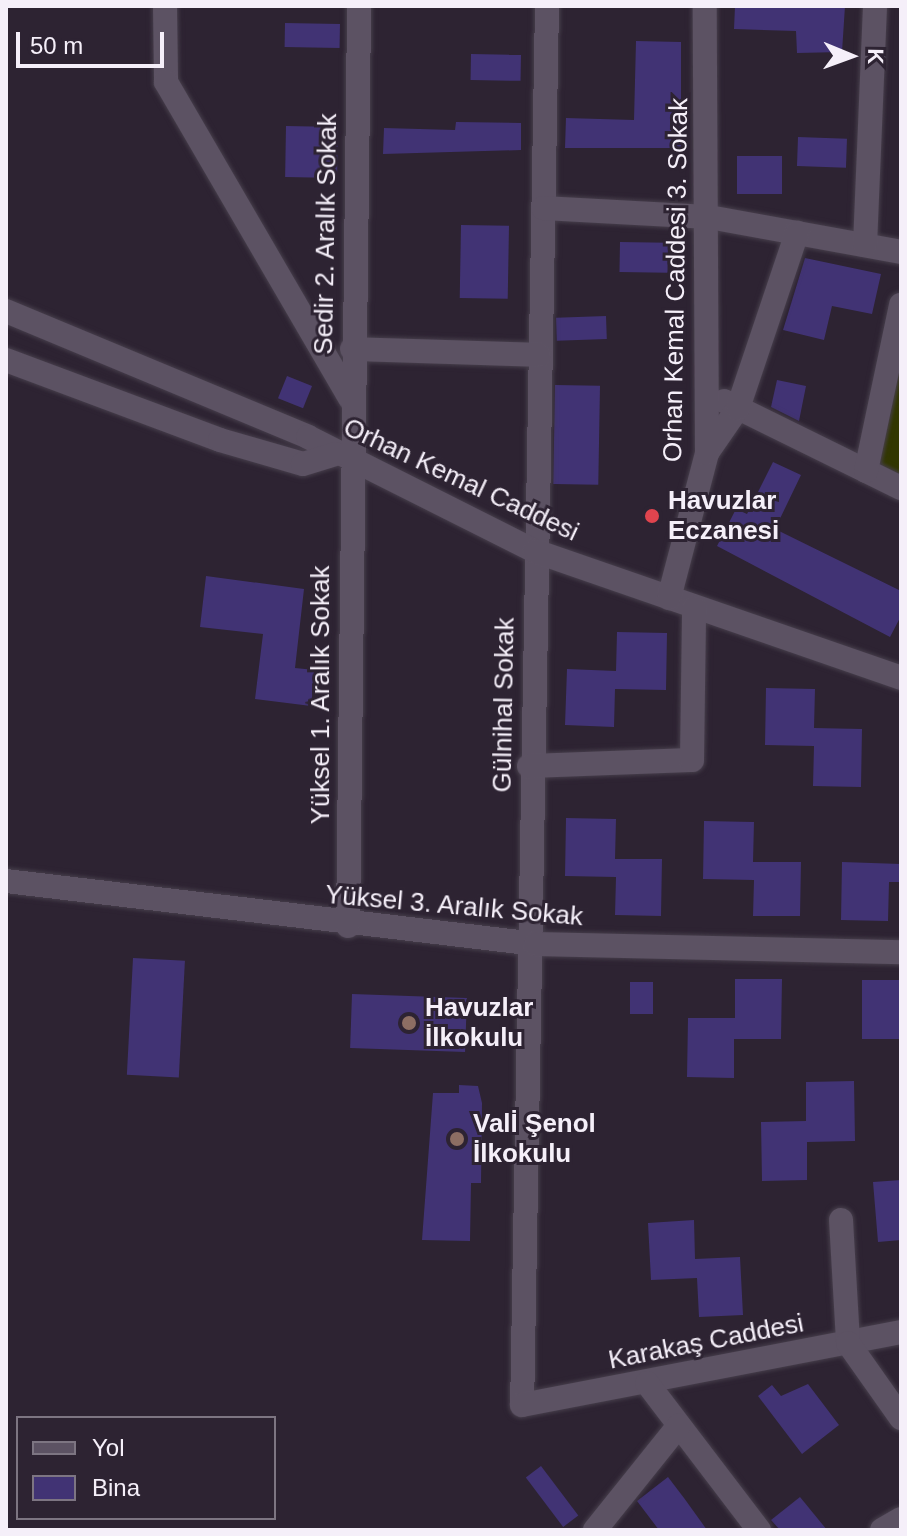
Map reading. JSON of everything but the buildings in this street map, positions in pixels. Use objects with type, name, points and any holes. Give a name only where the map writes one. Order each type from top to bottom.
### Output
[{"type":"street","points":[[165,6],[166,82],[351,399]]},
{"type":"street","name":"Sedir 2. Aralık Sokak","points":[[343,459],[351,399],[359,6]]},
{"type":"street","name":"Gülnihal Sokak","points":[[522,1405],[536,944],[529,766],[547,6]]},
{"type":"street","name":"Orhan Kemal Caddesi 3. Sokak","points":[[669,598],[707,453],[709,217],[705,6]]},
{"type":"street","points":[[865,245],[875,6]]},
{"type":"street","points":[[543,208],[709,217],[901,252]]},
{"type":"street","points":[[707,453],[738,408],[797,233]]},
{"type":"street","points":[[866,471],[901,305]]},
{"type":"street","name":"Orhan Kemal Caddesi","points":[[6,311],[343,459],[535,551],[901,678]]},
{"type":"street","points":[[352,349],[539,355]]},
{"type":"street","points":[[6,360],[262,452],[303,464],[343,459]]},
{"type":"street","points":[[707,393],[901,488]]},
{"type":"street","name":"Yüksel 1. Aralık Sokak","points":[[343,459],[348,926]]},
{"type":"street","points":[[529,766],[692,760],[694,608]]},
{"type":"street","name":"Yüksel 3. Aralık Sokak","points":[[6,881],[348,926],[536,944],[901,952]]},
{"type":"street","points":[[841,1220],[848,1343],[901,1418]]},
{"type":"street","name":"Karakaş Caddesi","points":[[522,1405],[901,1332]]},
{"type":"street","points":[[647,1383],[759,1530]]},
{"type":"street","points":[[595,1530],[679,1425]]},
{"type":"street","points":[[882,1530],[901,1519]]},
{"type":"green space","points":[[901,349],[901,480],[875,468]]},
{"type":"place","name":"Havuzlar Eczanesi","points":[[652,516]]},
{"type":"place","name":"Havuzlar İlkokulu","points":[[409,1023]]},
{"type":"place","name":"Valİ Şenol İlkokulu","points":[[457,1139]]}]
